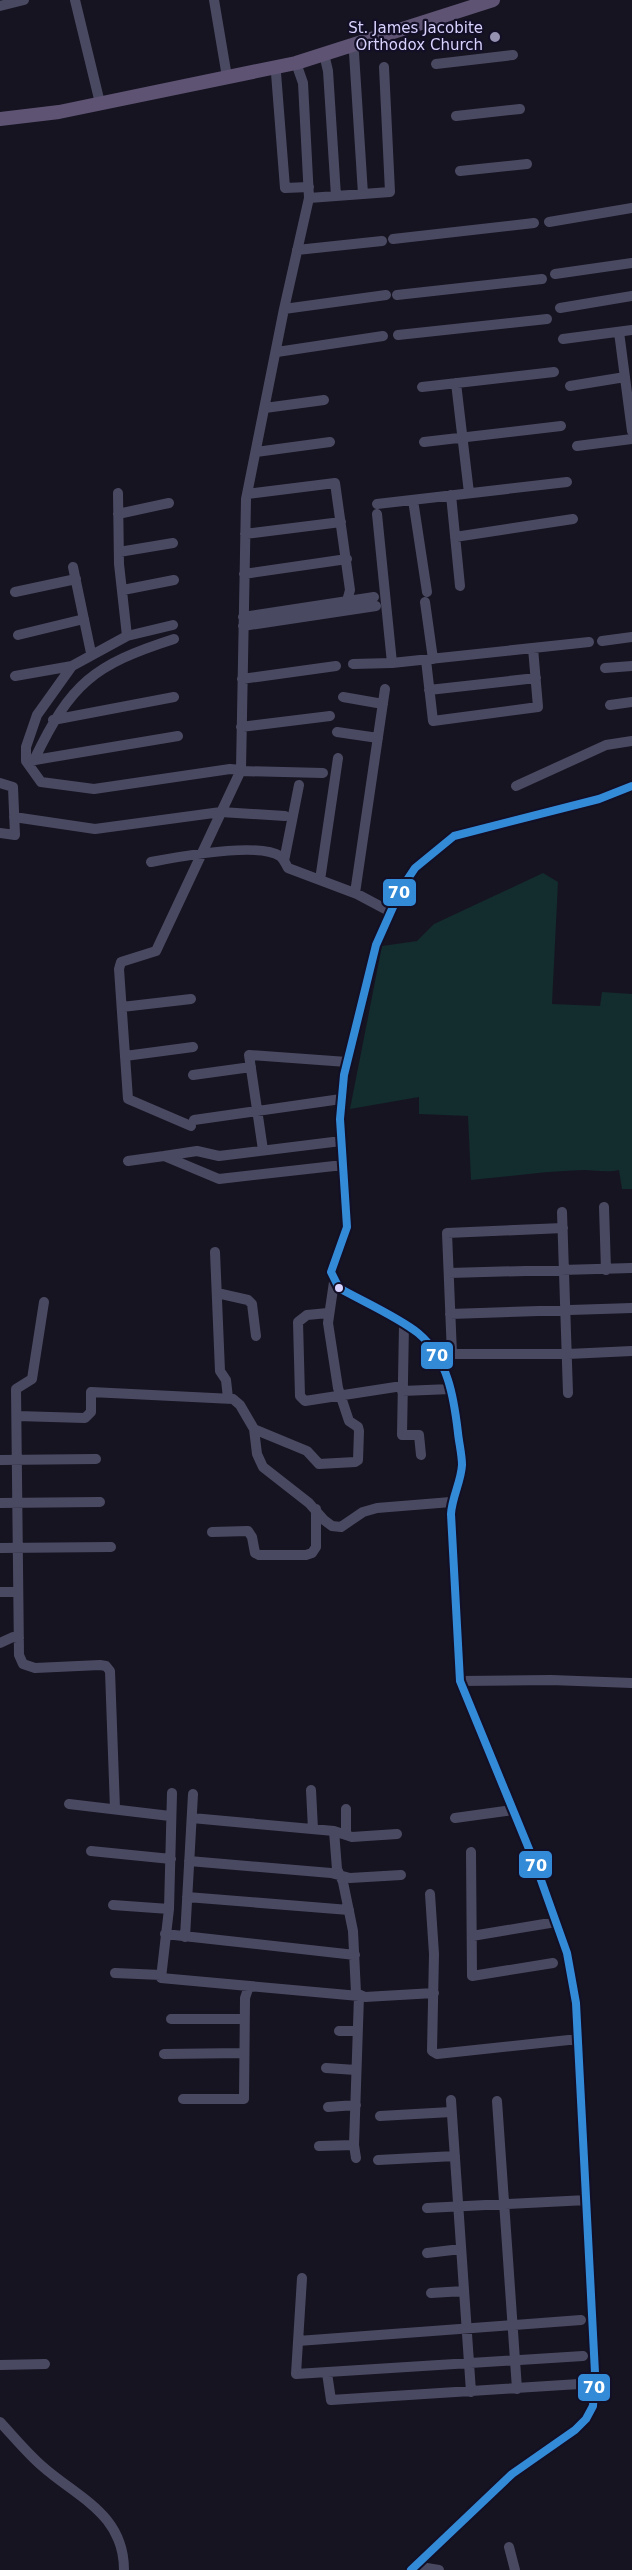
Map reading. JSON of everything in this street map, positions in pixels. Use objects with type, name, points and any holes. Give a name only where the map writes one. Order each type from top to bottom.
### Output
[{"type":"main road","points":[[0,119],[100,103],[296,63],[493,0]]},
{"type":"street","points":[[0,6],[24,0]]},
{"type":"street","points":[[75,0],[100,103]]},
{"type":"street","points":[[214,0],[227,77]]},
{"type":"street","points":[[351,46],[354,53],[363,194]]},
{"type":"street","points":[[324,54],[328,71],[336,196]]},
{"type":"street","points":[[436,64],[513,55]]},
{"type":"street","points":[[296,63],[303,83],[309,193],[247,494],[241,771],[156,951],[121,962],[119,969],[128,1099],[193,1123],[257,1111],[341,1100]]},
{"type":"street","points":[[276,73],[285,188],[336,196],[390,192],[384,68]]},
{"type":"street","points":[[456,116],[520,109]]},
{"type":"street","points":[[460,171],[527,164]]},
{"type":"street","points":[[549,222],[632,208]]},
{"type":"street","points":[[297,250],[534,223]]},
{"type":"street","points":[[555,274],[632,263]]},
{"type":"street","points":[[284,309],[542,279]]},
{"type":"street","points":[[560,308],[632,296]]},
{"type":"street","points":[[398,335],[547,319]]},
{"type":"street","points":[[563,339],[632,330]]},
{"type":"street","points":[[619,332],[627,372],[632,431]]},
{"type":"street","points":[[277,352],[384,336]]},
{"type":"street","points":[[422,387],[554,372]]},
{"type":"street","points":[[570,386],[627,372]]},
{"type":"street","points":[[456,383],[470,493]]},
{"type":"street","points":[[265,408],[324,400]]},
{"type":"street","points":[[424,442],[561,426]]},
{"type":"street","points":[[577,446],[632,439]]},
{"type":"street","points":[[256,452],[330,442]]},
{"type":"street","points":[[392,663],[377,509],[413,500],[567,482]]},
{"type":"street","points":[[247,494],[335,483],[350,590],[347,601]]},
{"type":"street","points":[[118,493],[118,552],[127,636]]},
{"type":"street","points":[[451,495],[460,586]]},
{"type":"street","points":[[413,500],[426,597],[429,690],[433,721],[538,707],[533,648]]},
{"type":"street","points":[[118,514],[170,504]]},
{"type":"street","points":[[455,537],[573,519]]},
{"type":"street","points":[[245,534],[341,522]]},
{"type":"street","points":[[118,552],[173,543]]},
{"type":"street","points":[[244,574],[346,559]]},
{"type":"street","points":[[73,567],[91,654]]},
{"type":"street","points":[[15,592],[76,579]]},
{"type":"street","points":[[123,590],[174,580]]},
{"type":"street","points":[[347,601],[375,601],[243,622],[347,601]]},
{"type":"street","points":[[18,635],[84,619]]},
{"type":"street","points":[[173,625],[127,636],[72,666],[37,715],[26,747],[40,782],[94,789],[230,769],[323,773]]},
{"type":"street","points":[[602,641],[632,637]]},
{"type":"street","points":[[30,760],[53,720],[80,685],[99,671],[135,651],[174,639]]},
{"type":"street","points":[[353,664],[392,663],[589,642]]},
{"type":"street","points":[[15,676],[72,666]]},
{"type":"street","points":[[242,679],[336,666]]},
{"type":"street","points":[[605,668],[632,666]]},
{"type":"street","points":[[429,690],[536,678]]},
{"type":"street","points":[[355,893],[385,689]]},
{"type":"street","points":[[53,720],[174,697]]},
{"type":"street","points":[[344,697],[383,704]]},
{"type":"street","points":[[610,705],[632,702]]},
{"type":"street","points":[[242,727],[330,716]]},
{"type":"street","points":[[337,732],[378,738]]},
{"type":"street","points":[[30,760],[178,736]]},
{"type":"street","points":[[516,786],[606,746],[632,741]]},
{"type":"street","points":[[320,880],[338,758]]},
{"type":"street","points":[[0,783],[13,787],[15,835],[0,833]]},
{"type":"street","points":[[284,861],[299,784]]},
{"type":"street","points":[[413,2568],[512,2474],[575,2430],[586,2419],[593,2406],[595,2383],[573,1977],[556,1922],[460,1682],[452,1502],[460,1480],[462,1462],[451,1389],[439,1360],[418,1334],[339,1288],[331,1272],[347,1227],[341,1141],[341,1100],[347,1062],[376,945],[389,911],[415,868],[454,836],[599,799],[632,786]]},
{"type":"street","points":[[14,817],[95,829],[221,812],[285,816]]},
{"type":"street","points":[[151,862],[203,852],[267,852],[278,855],[288,868],[355,893],[389,911]]},
{"type":"street","points":[[122,1007],[191,999]]},
{"type":"street","points":[[125,1056],[193,1047]]},
{"type":"street","points":[[263,1150],[249,1055],[347,1062]]},
{"type":"street","points":[[193,1076],[251,1067]]},
{"type":"street","points":[[128,1161],[198,1151],[219,1156],[341,1141]]},
{"type":"street","points":[[164,1156],[219,1179],[343,1165]]},
{"type":"street","points":[[603,1208],[606,1270]]},
{"type":"street","points":[[562,1212],[566,1270],[568,1393]]},
{"type":"street","points":[[452,1354],[447,1233],[563,1228]]},
{"type":"street","points":[[216,1252],[220,1371],[226,1380],[228,1398]]},
{"type":"street","points":[[449,1273],[632,1268]]},
{"type":"street","points":[[254,1429],[307,1451],[319,1464],[358,1460],[358,1427],[350,1424],[340,1395],[328,1323],[334,1282]]},
{"type":"street","points":[[217,1293],[248,1300],[252,1304],[256,1336]]},
{"type":"street","points":[[44,1302],[32,1379],[16,1389],[18,1548],[16,1592],[19,1655],[23,1664],[35,1668],[100,1665],[106,1666],[110,1671],[115,1809]]},
{"type":"street","points":[[450,1314],[632,1308]]},
{"type":"street","points":[[328,1313],[307,1315],[298,1322],[300,1396],[305,1401],[402,1388],[451,1389]]},
{"type":"street","points":[[405,1325],[402,1435],[419,1435],[421,1455]]},
{"type":"street","points":[[439,1360],[452,1354],[568,1354],[632,1351]]},
{"type":"street","points":[[17,1416],[85,1418],[91,1412],[91,1392],[228,1398],[237,1401],[254,1429],[257,1454],[263,1467],[316,1509],[332,1526],[341,1527],[363,1512],[377,1508],[452,1502]]},
{"type":"street","points":[[0,1460],[96,1459]]},
{"type":"street","points":[[0,1503],[100,1502]]},
{"type":"street","points":[[212,1533],[248,1531],[252,1537],[253,1549],[259,1555],[306,1555],[312,1553],[316,1547],[316,1509]]},
{"type":"street","points":[[0,1548],[111,1547]]},
{"type":"street","points":[[0,1592],[16,1592]]},
{"type":"street","points":[[0,1600],[16,1592]]},
{"type":"street","points":[[0,1643],[12,1637],[19,1638]]},
{"type":"street","points":[[460,1682],[551,1680],[632,1683]]},
{"type":"street","points":[[311,1790],[313,1829]]},
{"type":"street","points":[[161,1975],[169,1909],[172,1793]]},
{"type":"street","points":[[185,1937],[193,1794]]},
{"type":"street","points":[[69,1804],[170,1816]]},
{"type":"street","points":[[346,1809],[346,1835]]},
{"type":"street","points":[[455,1818],[513,1810]]},
{"type":"street","points":[[192,1818],[334,1831],[352,1837],[398,1834]]},
{"type":"street","points":[[334,1831],[337,1869],[349,1910],[355,1955],[355,1987],[359,1996],[354,2145],[356,2158]]},
{"type":"street","points":[[91,1851],[171,1859]]},
{"type":"street","points":[[471,1852],[472,1976],[553,1963]]},
{"type":"street","points":[[189,1861],[331,1873],[350,1878],[401,1875]]},
{"type":"street","points":[[430,1894],[434,1993],[430,2047],[434,2053],[578,2039]]},
{"type":"street","points":[[187,1897],[349,1910]]},
{"type":"street","points":[[113,1905],[169,1909]]},
{"type":"street","points":[[472,1936],[556,1922]]},
{"type":"street","points":[[165,1934],[355,1955]]},
{"type":"street","points":[[115,1973],[161,1975],[161,1978],[359,1996],[434,1993]]},
{"type":"street","points":[[183,2099],[244,2098],[244,1998],[249,1986]]},
{"type":"street","points":[[171,2019],[244,2019]]},
{"type":"street","points":[[339,2031],[357,2031]]},
{"type":"street","points":[[164,2054],[243,2053]]},
{"type":"street","points":[[326,2068],[356,2070]]},
{"type":"street","points":[[451,2100],[471,2392]]},
{"type":"street","points":[[497,2101],[517,2389]]},
{"type":"street","points":[[328,2107],[356,2105]]},
{"type":"street","points":[[380,2116],[452,2112]]},
{"type":"street","points":[[319,2146],[354,2145]]},
{"type":"street","points":[[378,2160],[454,2156]]},
{"type":"street","points":[[427,2208],[586,2200]]},
{"type":"street","points":[[427,2253],[461,2249]]},
{"type":"street","points":[[302,2278],[296,2374],[583,2356]]},
{"type":"street","points":[[431,2294],[464,2292]]},
{"type":"street","points":[[298,2341],[581,2320]]},
{"type":"street","points":[[0,2366],[45,2364]]},
{"type":"street","points":[[327,2373],[331,2400],[595,2383]]},
{"type":"street","points":[[0,2422],[42,2466],[104,2516],[116,2531],[121,2544],[124,2570]]},
{"type":"street","points":[[509,2547],[515,2570]]},
{"type":"street","points":[[413,2568],[439,2570]]},
{"type":"green space","points":[[543,873],[558,882],[552,1004],[600,1006],[602,992],[632,994],[632,1189],[622,1189],[619,1170],[583,1170],[471,1180],[468,1116],[419,1114],[419,1097],[350,1109],[382,946],[417,941],[434,924]]},
{"type":"transit line","name":"70","points":[[411,2570],[512,2474],[575,2430],[586,2419],[593,2406],[595,2373],[576,2003],[567,1953],[536,1866],[460,1681],[451,1514],[462,1461],[448,1379],[436,1354],[418,1333],[339,1288],[331,1272],[347,1227],[340,1119],[344,1075],[376,945],[401,889],[415,868],[454,836],[599,799],[632,786]]},
{"type":"place","name":"St. James Jacobite Orthodox Church","points":[[495,37]]}]
